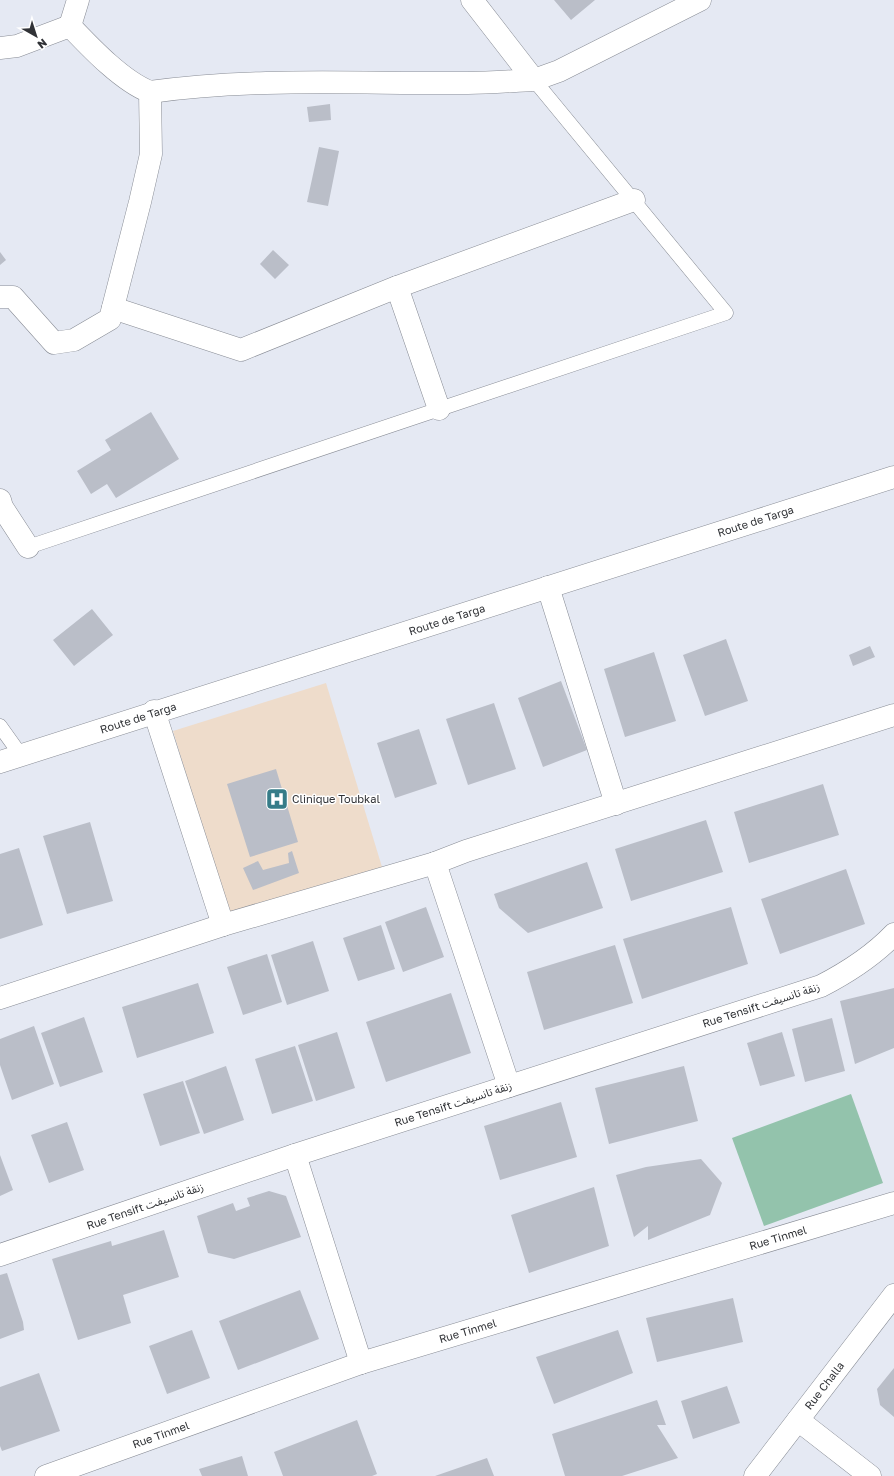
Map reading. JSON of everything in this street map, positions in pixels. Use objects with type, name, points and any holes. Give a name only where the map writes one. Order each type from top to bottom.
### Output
[{"type":"street","points":[[70,26],[78,0]]},
{"type":"street","points":[[472,0],[534,80]]},
{"type":"street","points":[[70,26],[104,59],[138,87],[150,92],[188,86],[247,83],[470,84],[534,80],[559,71],[700,0]]},
{"type":"street","points":[[0,48],[17,46],[70,26]]},
{"type":"street","points":[[0,297],[13,297],[54,343],[74,340],[110,319],[151,154],[150,92]]},
{"type":"street","points":[[113,308],[241,350],[397,287],[634,200]]},
{"type":"street","points":[[397,287],[439,409]]},
{"type":"street","name":"Route de Targa","points":[[10,758],[894,477]]},
{"type":"street","points":[[0,500],[2,507],[28,547]]},
{"type":"street","points":[[548,587],[616,804]]},
{"type":"street","points":[[154,711],[223,925]]},
{"type":"street","points":[[0,998],[223,925],[435,863],[466,851],[894,715]]},
{"type":"street","points":[[435,863],[509,1086]]},
{"type":"street","name":"Rue Tensift زنقة تانسيفت","points":[[0,1255],[295,1155],[821,986],[849,971],[880,949],[894,934]]},
{"type":"street","points":[[295,1155],[361,1363]]},
{"type":"street","name":"Rue Tinmel","points":[[46,1476],[361,1363],[894,1203]]},
{"type":"street","name":"Rue Challa","points":[[755,1476],[894,1295]]},
{"type":"street","points":[[798,1420],[870,1476]]},
{"type":"lane","points":[[28,547],[726,313],[534,80]]},
{"type":"lane","points":[[0,726],[10,758]]},
{"type":"shaded area","name":"Clinique Toubkal","points":[[326,683],[382,867],[228,914],[173,731]]},
{"type":"green space","points":[[851,1094],[883,1183],[764,1226],[732,1138]]},
{"type":"building","points":[[554,0],[595,0],[571,20]]},
{"type":"building","points":[[330,104],[331,120],[309,122],[307,107]]},
{"type":"building","points":[[319,147],[339,151],[328,206],[307,202]]},
{"type":"building","points":[[273,250],[289,265],[275,279],[260,264]]},
{"type":"building","points":[[0,252],[6,260],[0,265]]},
{"type":"building","points":[[151,412],[179,459],[116,498],[107,484],[91,494],[77,471],[111,450],[105,440]]},
{"type":"building","points":[[92,609],[113,635],[74,666],[53,640]]},
{"type":"building","points":[[726,639],[748,701],[705,716],[683,655]]},
{"type":"building","points":[[870,646],[875,657],[853,666],[849,655]]},
{"type":"building","points":[[654,652],[676,721],[625,737],[604,669]]},
{"type":"building","points":[[561,681],[587,750],[543,767],[518,698]]},
{"type":"building","points":[[494,703],[516,769],[468,785],[446,719]]},
{"type":"building","points":[[419,729],[437,784],[395,798],[377,743]]},
{"type":"building","points":[[276,769],[298,842],[250,857],[227,784]]},
{"type":"building","points":[[823,784],[839,835],[749,863],[734,812]]},
{"type":"building","points":[[706,820],[723,872],[631,901],[615,849]]},
{"type":"building","points":[[90,822],[113,901],[67,914],[43,836]]},
{"type":"building","points":[[19,848],[43,925],[0,939],[0,854]]},
{"type":"building","points":[[292,851],[299,873],[253,890],[243,868],[258,861],[263,870],[289,863],[288,853]]},
{"type":"building","points":[[587,862],[603,908],[528,933],[499,908],[494,894]]},
{"type":"building","points":[[846,869],[865,924],[780,954],[761,899]]},
{"type":"building","points":[[426,907],[444,957],[403,972],[385,922]]},
{"type":"building","points":[[731,907],[748,964],[642,999],[623,939]]},
{"type":"building","points":[[381,925],[395,969],[358,981],[343,938]]},
{"type":"building","points":[[313,941],[329,991],[287,1005],[271,955]]},
{"type":"building","points":[[615,945],[633,1003],[544,1030],[527,972]]},
{"type":"building","points":[[267,954],[282,1002],[243,1015],[227,967]]},
{"type":"building","points":[[198,983],[214,1033],[137,1058],[122,1007]]},
{"type":"building","points":[[894,988],[894,1048],[855,1064],[840,1001]]},
{"type":"building","points":[[451,993],[471,1053],[386,1082],[366,1022]]},
{"type":"building","points":[[84,1017],[103,1072],[60,1087],[41,1033]]},
{"type":"building","points":[[832,1018],[845,1071],[805,1082],[792,1029]]},
{"type":"building","points":[[34,1026],[54,1084],[12,1100],[0,1065],[0,1039]]},
{"type":"building","points":[[337,1032],[355,1088],[316,1101],[298,1045]]},
{"type":"building","points":[[782,1032],[795,1076],[760,1086],[747,1043]]},
{"type":"building","points":[[295,1046],[313,1101],[272,1114],[255,1059]]},
{"type":"building","points":[[226,1066],[244,1120],[204,1134],[185,1081]]},
{"type":"building","points":[[684,1066],[698,1121],[609,1144],[595,1088]]},
{"type":"building","points":[[183,1081],[200,1133],[160,1146],[143,1094]]},
{"type":"building","points":[[561,1102],[577,1157],[500,1180],[484,1126]]},
{"type":"building","points":[[67,1122],[84,1170],[49,1183],[31,1135]]},
{"type":"building","points":[[0,1155],[13,1190],[0,1196]]},
{"type":"building","points":[[701,1159],[722,1183],[710,1215],[648,1240],[648,1226],[634,1237],[616,1175],[646,1167]]},
{"type":"building","points":[[594,1187],[609,1246],[529,1273],[511,1215]]},
{"type":"building","points":[[269,1191],[286,1196],[301,1237],[234,1259],[208,1253],[197,1216],[233,1203],[236,1211],[250,1206],[247,1198]]},
{"type":"building","points":[[164,1230],[179,1277],[123,1295],[131,1323],[78,1340],[52,1259],[111,1241],[112,1246]]},
{"type":"building","points":[[7,1273],[23,1322],[24,1330],[0,1339],[0,1275]]},
{"type":"building","points":[[300,1290],[319,1339],[238,1370],[219,1321]]},
{"type":"building","points":[[733,1298],[743,1342],[657,1362],[646,1318]]},
{"type":"building","points":[[192,1330],[210,1378],[167,1394],[149,1346]]},
{"type":"building","points":[[618,1330],[633,1373],[554,1404],[536,1357]]},
{"type":"building","points":[[894,1368],[894,1417],[880,1405],[877,1389]]},
{"type":"building","points":[[39,1373],[60,1431],[2,1451],[0,1446],[0,1387]]},
{"type":"building","points":[[727,1386],[740,1423],[693,1439],[681,1401]]},
{"type":"building","points":[[657,1400],[666,1425],[657,1425],[678,1458],[622,1476],[565,1476],[552,1434]]},
{"type":"building","points":[[357,1420],[377,1474],[372,1476],[283,1476],[274,1452]]},
{"type":"building","points":[[242,1456],[248,1476],[202,1476],[199,1469]]},
{"type":"building","points":[[487,1458],[494,1476],[435,1476]]},
{"type":"place","name":"Clinique Toubkal","points":[[277,799]]}]
